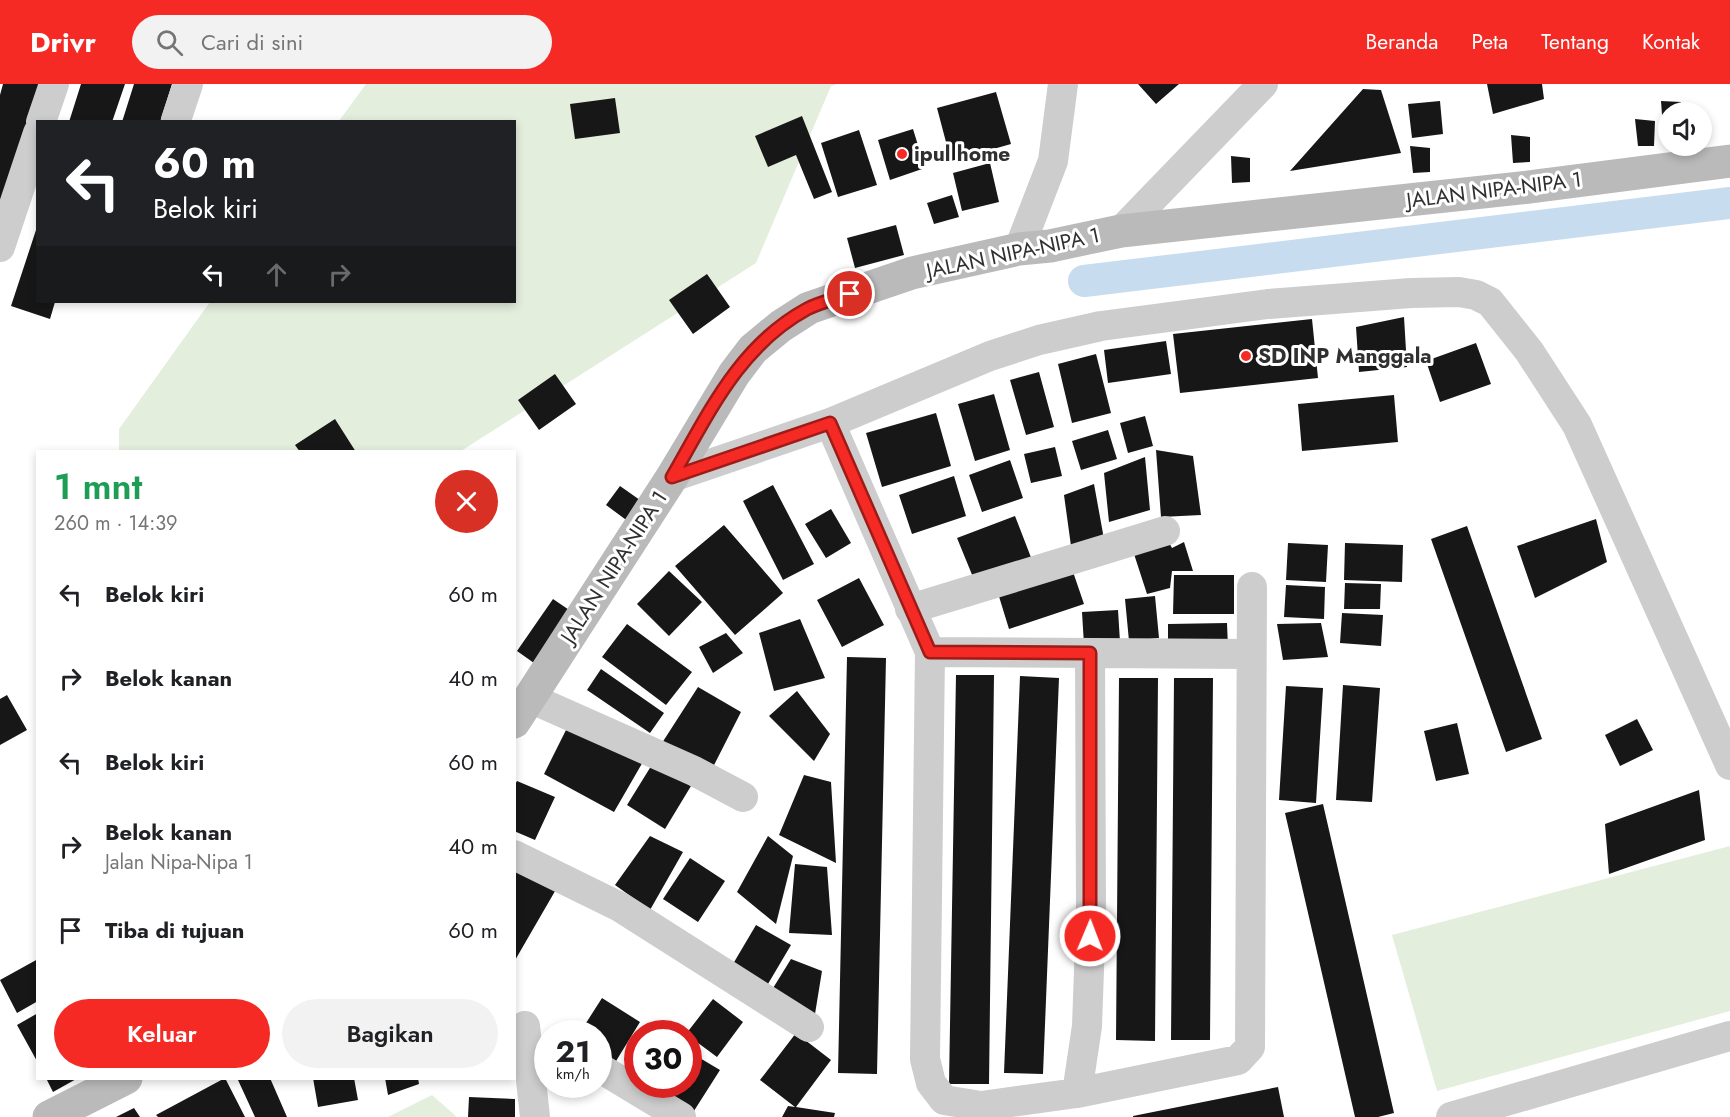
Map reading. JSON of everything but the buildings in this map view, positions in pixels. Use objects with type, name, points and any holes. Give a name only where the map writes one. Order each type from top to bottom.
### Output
[{"type":"street","points":[[42,120],[54,84]]},
{"type":"street","points":[[176,120],[188,84]]},
{"type":"street","points":[[1018,249],[1053,161],[1063,84]]},
{"type":"street","points":[[1121,231],[1263,84]]},
{"type":"street","points":[[0,247],[36,139]]},
{"type":"street","name":"JALAN NIPA-NIPA 1","points":[[522,710],[672,477],[734,374],[753,349],[781,326],[809,308],[912,273],[1018,249],[1050,246],[1121,231],[1529,187],[1730,161]]},
{"type":"street","points":[[672,477],[830,423],[990,357],[1039,340],[1101,326],[1268,304],[1411,293],[1459,292],[1476,295],[1490,302],[1515,333],[1577,425],[1730,765]]},
{"type":"street","points":[[830,423],[930,652],[925,1059],[932,1083],[944,1100],[981,1106],[1077,1094],[1238,1060],[1250,1047],[1252,587]]},
{"type":"street","points":[[910,609],[1165,531]]},
{"type":"street","points":[[930,652],[1251,654]]},
{"type":"street","points":[[1077,1094],[1087,1026],[1090,947],[1090,653]]},
{"type":"street","points":[[522,710],[694,771],[743,797]]},
{"type":"street","points":[[516,856],[620,907],[808,1027]]},
{"type":"street","points":[[529,1028],[535,1117]]},
{"type":"street","points":[[1451,1117],[1730,1036]]},
{"type":"street","points":[[612,1075],[681,1117]]},
{"type":"street","points":[[49,1117],[122,1080]]},
{"type":"green space","points":[[366,84],[837,84],[831,86],[756,263],[463,450],[119,450],[119,429],[209,303],[516,303],[516,120],[340,120]]},
{"type":"green space","points":[[1730,846],[1730,1011],[1437,1091],[1392,935]]},
{"type":"green space","points":[[432,1095],[457,1117],[388,1117]]},
{"type":"waterway","points":[[1084,281],[1730,203]]},
{"type":"place","name":"ipul home","points":[[902,154]]},
{"type":"place","name":"SD INP Manggala","points":[[1246,356]]},
{"type":"route","points":[[850,294],[809,308],[781,326],[753,349],[712,407],[672,477],[830,423],[930,652],[1090,653],[1090,936]]}]
